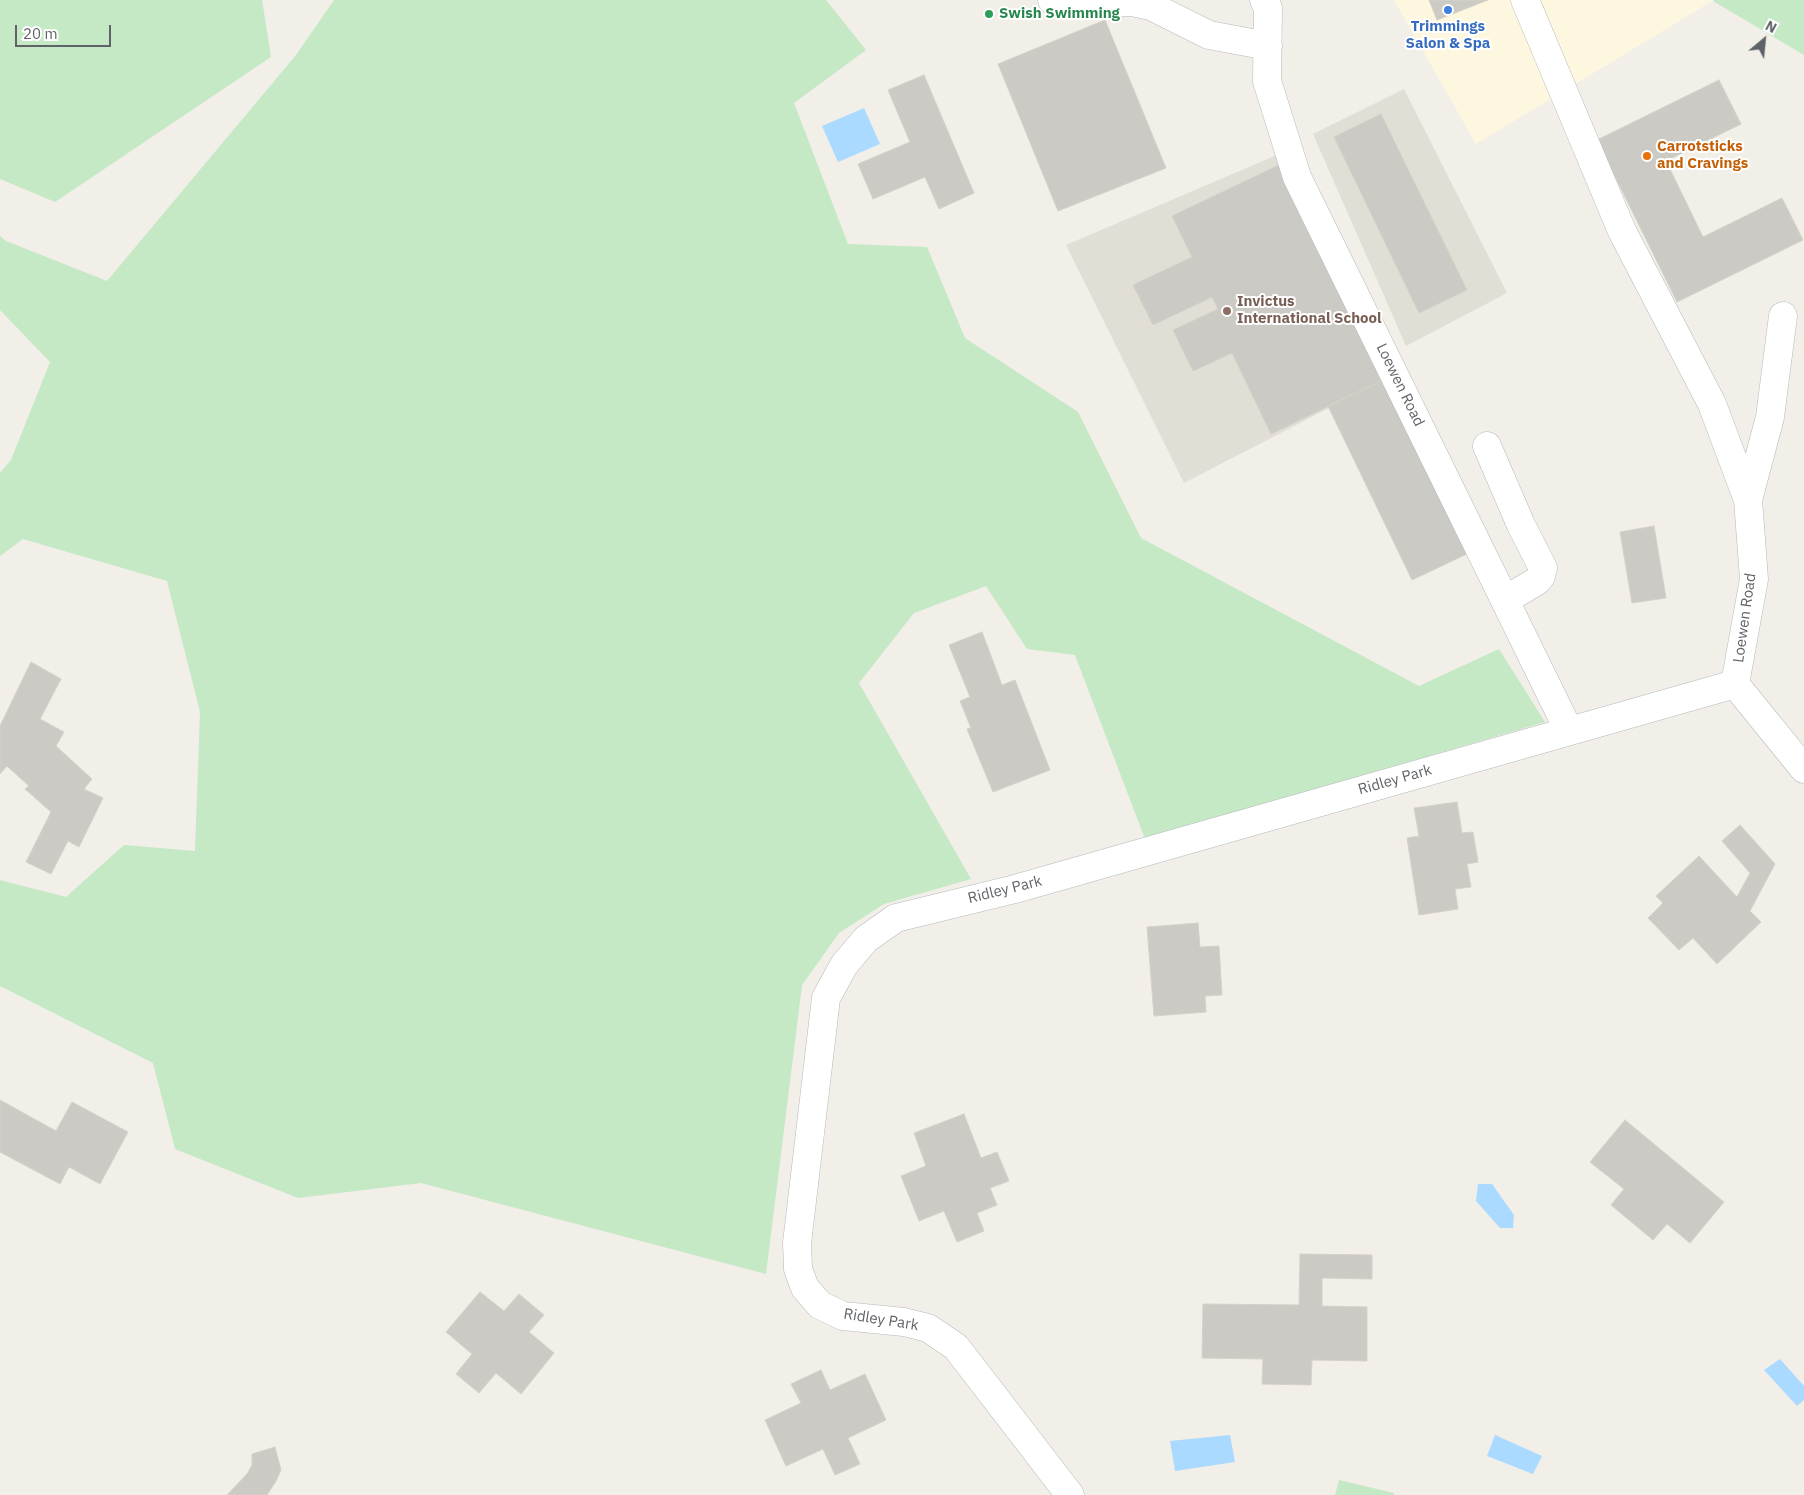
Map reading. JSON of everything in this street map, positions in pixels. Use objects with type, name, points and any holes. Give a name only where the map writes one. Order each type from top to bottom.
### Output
[{"type":"street","points":[[1052,0],[1074,3],[1132,2],[1151,6],[1209,35],[1268,46]]},
{"type":"street","name":"Loewen Road","points":[[1264,0],[1268,8],[1267,81],[1298,177],[1569,731]]},
{"type":"street","name":"Loewen Road","points":[[1525,0],[1622,231],[1712,404],[1748,500],[1754,579],[1735,684]]},
{"type":"street","points":[[1748,500],[1770,417],[1783,316]]},
{"type":"street","points":[[1487,446],[1521,526],[1543,568],[1541,576],[1537,581],[1504,600]]},
{"type":"street","points":[[1735,684],[1804,769]]},
{"type":"street","name":"Ridley Park","points":[[1070,1495],[956,1347],[928,1328],[904,1322],[843,1316],[820,1306],[805,1288],[798,1269],[797,1243],[826,998],[844,965],[866,939],[896,918],[1024,886],[1735,684]]},
{"type":"shaded area","points":[[1394,0],[1714,0],[1476,144]]},
{"type":"shaded area","points":[[1404,89],[1507,293],[1406,346],[1313,134]]},
{"type":"shaded area","name":"Invictus International School","points":[[1277,155],[1389,377],[1184,483],[1066,245]]},
{"type":"green space","points":[[0,0],[262,0],[271,57],[55,202],[0,179]]},
{"type":"green space","points":[[334,0],[826,0],[866,50],[794,103],[848,244],[927,247],[965,338],[1078,412],[1141,538],[1419,686],[1499,649],[1545,722],[1145,839],[1075,655],[1027,649],[986,586],[914,613],[859,683],[971,879],[884,904],[839,933],[802,985],[766,1274],[421,1183],[298,1198],[175,1149],[153,1063],[0,986],[0,880],[66,897],[124,845],[195,851],[200,712],[167,581],[23,539],[0,556],[0,473],[11,460],[50,362],[0,310],[0,236],[6,241],[107,281],[296,55]]},
{"type":"green space","points":[[1804,0],[1804,55],[1713,1]]},
{"type":"green space","points":[[1339,1480],[1394,1493],[1394,1495],[1335,1495]]},
{"type":"water","points":[[864,108],[880,144],[838,162],[822,126]]},
{"type":"water","points":[[1478,1184],[1492,1184],[1514,1215],[1513,1228],[1500,1228],[1476,1201]]},
{"type":"water","points":[[1780,1359],[1804,1386],[1804,1400],[1797,1406],[1764,1370]]},
{"type":"water","points":[[1230,1435],[1235,1462],[1175,1471],[1170,1441]]},
{"type":"water","points":[[1495,1435],[1542,1456],[1533,1474],[1487,1456]]},
{"type":"building","name":"Trimmings Salon & Spa","points":[[1429,0],[1488,0],[1437,20]]},
{"type":"building","points":[[1105,20],[1166,168],[1058,211],[998,64]]},
{"type":"building","points":[[924,75],[974,193],[939,209],[925,177],[873,199],[858,164],[910,142],[888,90]]},
{"type":"building","points":[[1719,80],[1741,124],[1666,161],[1703,237],[1782,198],[1803,240],[1677,302],[1597,140]]},
{"type":"building","points":[[1381,114],[1467,290],[1419,313],[1334,137]]},
{"type":"building","points":[[1281,164],[1385,379],[1271,434],[1232,353],[1193,371],[1173,330],[1218,309],[1212,297],[1153,325],[1133,285],[1192,257],[1172,216]]},
{"type":"building","points":[[1385,379],[1469,553],[1412,580],[1328,406]]},
{"type":"building","points":[[1654,526],[1666,598],[1632,603],[1620,532]]},
{"type":"building","points":[[982,632],[1002,685],[1015,680],[1050,770],[993,792],[967,729],[971,728],[960,701],[970,697],[949,645]]},
{"type":"building","points":[[31,662],[61,679],[40,719],[64,732],[56,746],[92,779],[84,789],[103,798],[79,847],[68,841],[51,874],[26,862],[51,812],[25,789],[29,786],[7,766],[0,774],[0,726]]},
{"type":"building","points":[[1457,802],[1462,833],[1473,832],[1478,862],[1467,864],[1471,887],[1455,889],[1458,909],[1419,915],[1407,838],[1419,836],[1414,808]]},
{"type":"building","points":[[1740,825],[1775,864],[1750,911],[1761,922],[1717,964],[1693,938],[1679,950],[1648,918],[1663,903],[1656,896],[1699,856],[1737,897],[1750,873],[1722,841]]},
{"type":"building","points":[[1198,923],[1200,947],[1219,946],[1222,995],[1205,996],[1206,1012],[1154,1016],[1147,927]]},
{"type":"building","points":[[0,1100],[56,1131],[72,1102],[128,1132],[100,1184],[69,1167],[60,1184],[0,1152]]},
{"type":"building","points":[[964,1114],[981,1158],[997,1152],[1009,1181],[990,1188],[997,1205],[977,1213],[984,1231],[957,1242],[944,1211],[919,1221],[901,1176],[926,1166],[914,1133]]},
{"type":"building","points":[[1625,1120],[1724,1202],[1690,1243],[1667,1224],[1653,1240],[1611,1205],[1624,1189],[1590,1162]]},
{"type":"building","points":[[1300,1254],[1372,1255],[1372,1279],[1322,1278],[1322,1306],[1367,1307],[1367,1361],[1312,1360],[1311,1385],[1262,1384],[1263,1359],[1202,1358],[1203,1304],[1299,1305]]},
{"type":"building","points":[[480,1292],[504,1311],[519,1294],[544,1315],[529,1332],[554,1353],[521,1394],[496,1373],[479,1393],[456,1374],[472,1354],[446,1332]]},
{"type":"building","points":[[821,1370],[830,1390],[865,1374],[886,1420],[848,1438],[860,1464],[835,1475],[823,1449],[786,1466],[765,1420],[801,1403],[791,1384]]},
{"type":"building","points":[[275,1447],[281,1470],[267,1495],[227,1495],[247,1474],[252,1465],[252,1454]]},
{"type":"place","name":"Trimmings Salon & Spa","points":[[1448,10]]},
{"type":"place","name":"Swish Swimming","points":[[989,14]]},
{"type":"place","name":"Carrotsticks and Cravings","points":[[1647,156]]},
{"type":"place","name":"Invictus International School","points":[[1227,311]]}]
